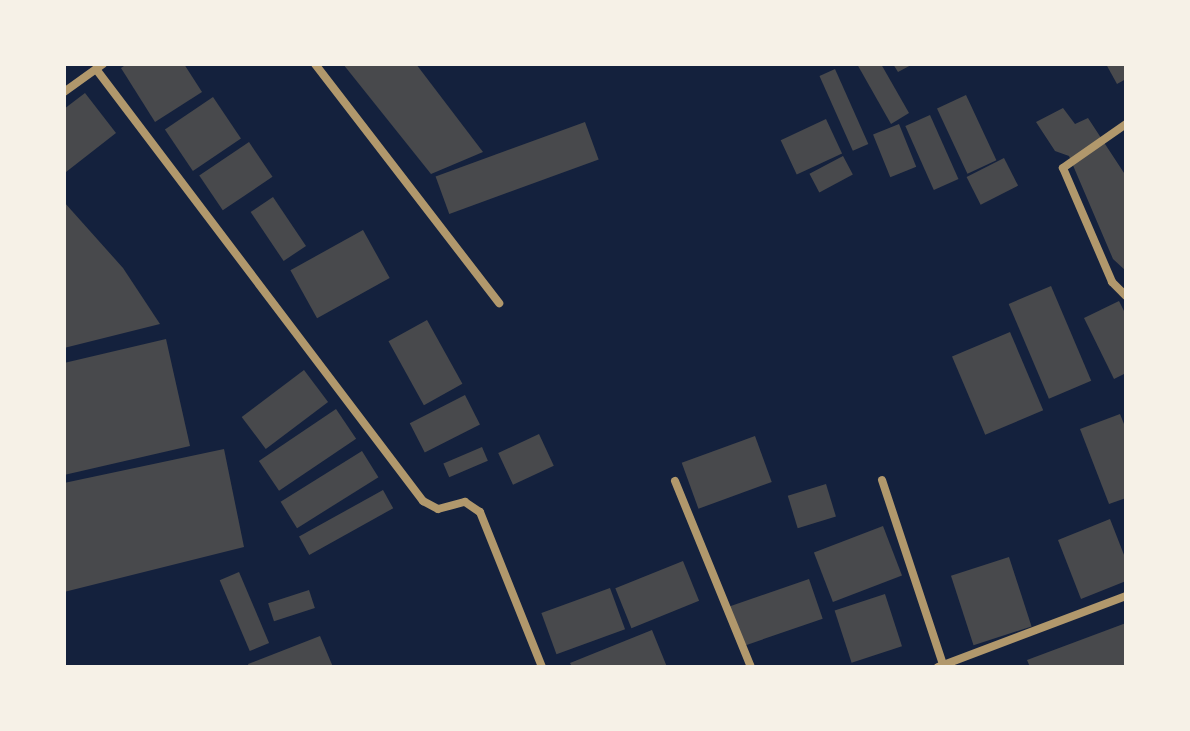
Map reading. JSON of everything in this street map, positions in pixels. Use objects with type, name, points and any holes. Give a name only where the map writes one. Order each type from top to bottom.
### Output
[{"type":"street","points":[[315,64],[499,303]]},
{"type":"street","points":[[64,92],[100,66],[423,501],[438,509],[465,502],[480,512],[542,667]]},
{"type":"street","points":[[1126,124],[1063,168],[1112,282],[1126,296]]},
{"type":"street","points":[[882,480],[942,666],[1126,596]]},
{"type":"street","points":[[675,481],[751,667]]},
{"type":"building","points":[[127,64],[184,64],[202,92],[155,122],[121,68]]},
{"type":"building","points":[[343,64],[416,64],[483,152],[431,174]]},
{"type":"building","points":[[857,64],[881,64],[909,113],[891,124]]},
{"type":"building","points":[[893,64],[913,64],[898,72]]},
{"type":"building","points":[[1106,64],[1126,64],[1126,79],[1117,84]]},
{"type":"building","points":[[835,69],[868,144],[853,151],[819,76]]},
{"type":"building","points":[[85,93],[116,133],[66,172],[64,109]]},
{"type":"building","points":[[966,95],[996,160],[967,174],[937,109]]},
{"type":"building","points":[[213,97],[241,138],[193,171],[165,129]]},
{"type":"building","points":[[1063,108],[1075,124],[1088,118],[1126,176],[1126,271],[1113,259],[1069,156],[1055,151],[1036,122]]},
{"type":"building","points":[[930,115],[958,179],[934,190],[905,126]]},
{"type":"building","points":[[826,119],[842,153],[797,175],[781,140]]},
{"type":"building","points":[[585,122],[599,160],[449,214],[436,176]]},
{"type":"building","points":[[899,124],[916,167],[890,177],[873,134]]},
{"type":"building","points":[[249,142],[272,177],[223,210],[199,176]]},
{"type":"building","points":[[843,156],[853,175],[819,192],[809,174]]},
{"type":"building","points":[[1004,158],[1018,186],[981,205],[967,177]]},
{"type":"building","points":[[273,197],[306,246],[284,261],[251,212]]},
{"type":"building","points":[[64,202],[123,268],[160,324],[64,348]]},
{"type":"building","points":[[363,230],[390,278],[317,318],[290,270]]},
{"type":"building","points":[[1051,286],[1091,381],[1049,399],[1009,304]]},
{"type":"building","points":[[1119,301],[1126,315],[1126,373],[1114,379],[1084,318]]},
{"type":"building","points":[[427,320],[462,384],[424,405],[389,341]]},
{"type":"building","points":[[1010,332],[1043,410],[985,435],[952,357]]},
{"type":"building","points":[[166,339],[190,446],[64,475],[64,363]]},
{"type":"building","points":[[304,370],[328,402],[266,449],[242,417]]},
{"type":"building","points":[[465,395],[480,424],[425,453],[410,423]]},
{"type":"building","points":[[336,409],[356,439],[279,491],[259,461]]},
{"type":"building","points":[[1120,414],[1126,429],[1126,498],[1109,504],[1080,429]]},
{"type":"building","points":[[539,434],[554,466],[513,485],[498,453]]},
{"type":"building","points":[[755,436],[772,482],[698,509],[682,463]]},
{"type":"building","points":[[482,447],[488,461],[449,477],[443,463]]},
{"type":"building","points":[[224,449],[244,547],[64,592],[64,483]]},
{"type":"building","points":[[362,451],[378,477],[297,528],[281,502]]},
{"type":"building","points":[[826,484],[836,517],[798,528],[788,496]]},
{"type":"building","points":[[383,490],[393,508],[309,555],[299,537]]},
{"type":"building","points":[[1110,519],[1126,560],[1126,581],[1081,599],[1058,540]]},
{"type":"building","points":[[883,526],[902,575],[833,602],[814,553]]},
{"type":"building","points":[[1009,557],[1032,626],[974,645],[951,576]]},
{"type":"building","points":[[683,561],[699,601],[631,628],[615,588]]},
{"type":"building","points":[[239,572],[269,643],[250,651],[220,580]]},
{"type":"building","points":[[809,579],[823,619],[742,646],[729,607]]},
{"type":"building","points":[[610,588],[625,629],[556,654],[541,613]]},
{"type":"building","points":[[309,590],[315,608],[274,621],[268,603]]},
{"type":"building","points":[[885,594],[902,646],[852,663],[835,610]]},
{"type":"building","points":[[1126,623],[1126,667],[1030,667],[1027,660]]},
{"type":"building","points":[[652,630],[667,667],[572,667],[570,663]]},
{"type":"building","points":[[320,636],[333,667],[249,667],[248,664]]}]
